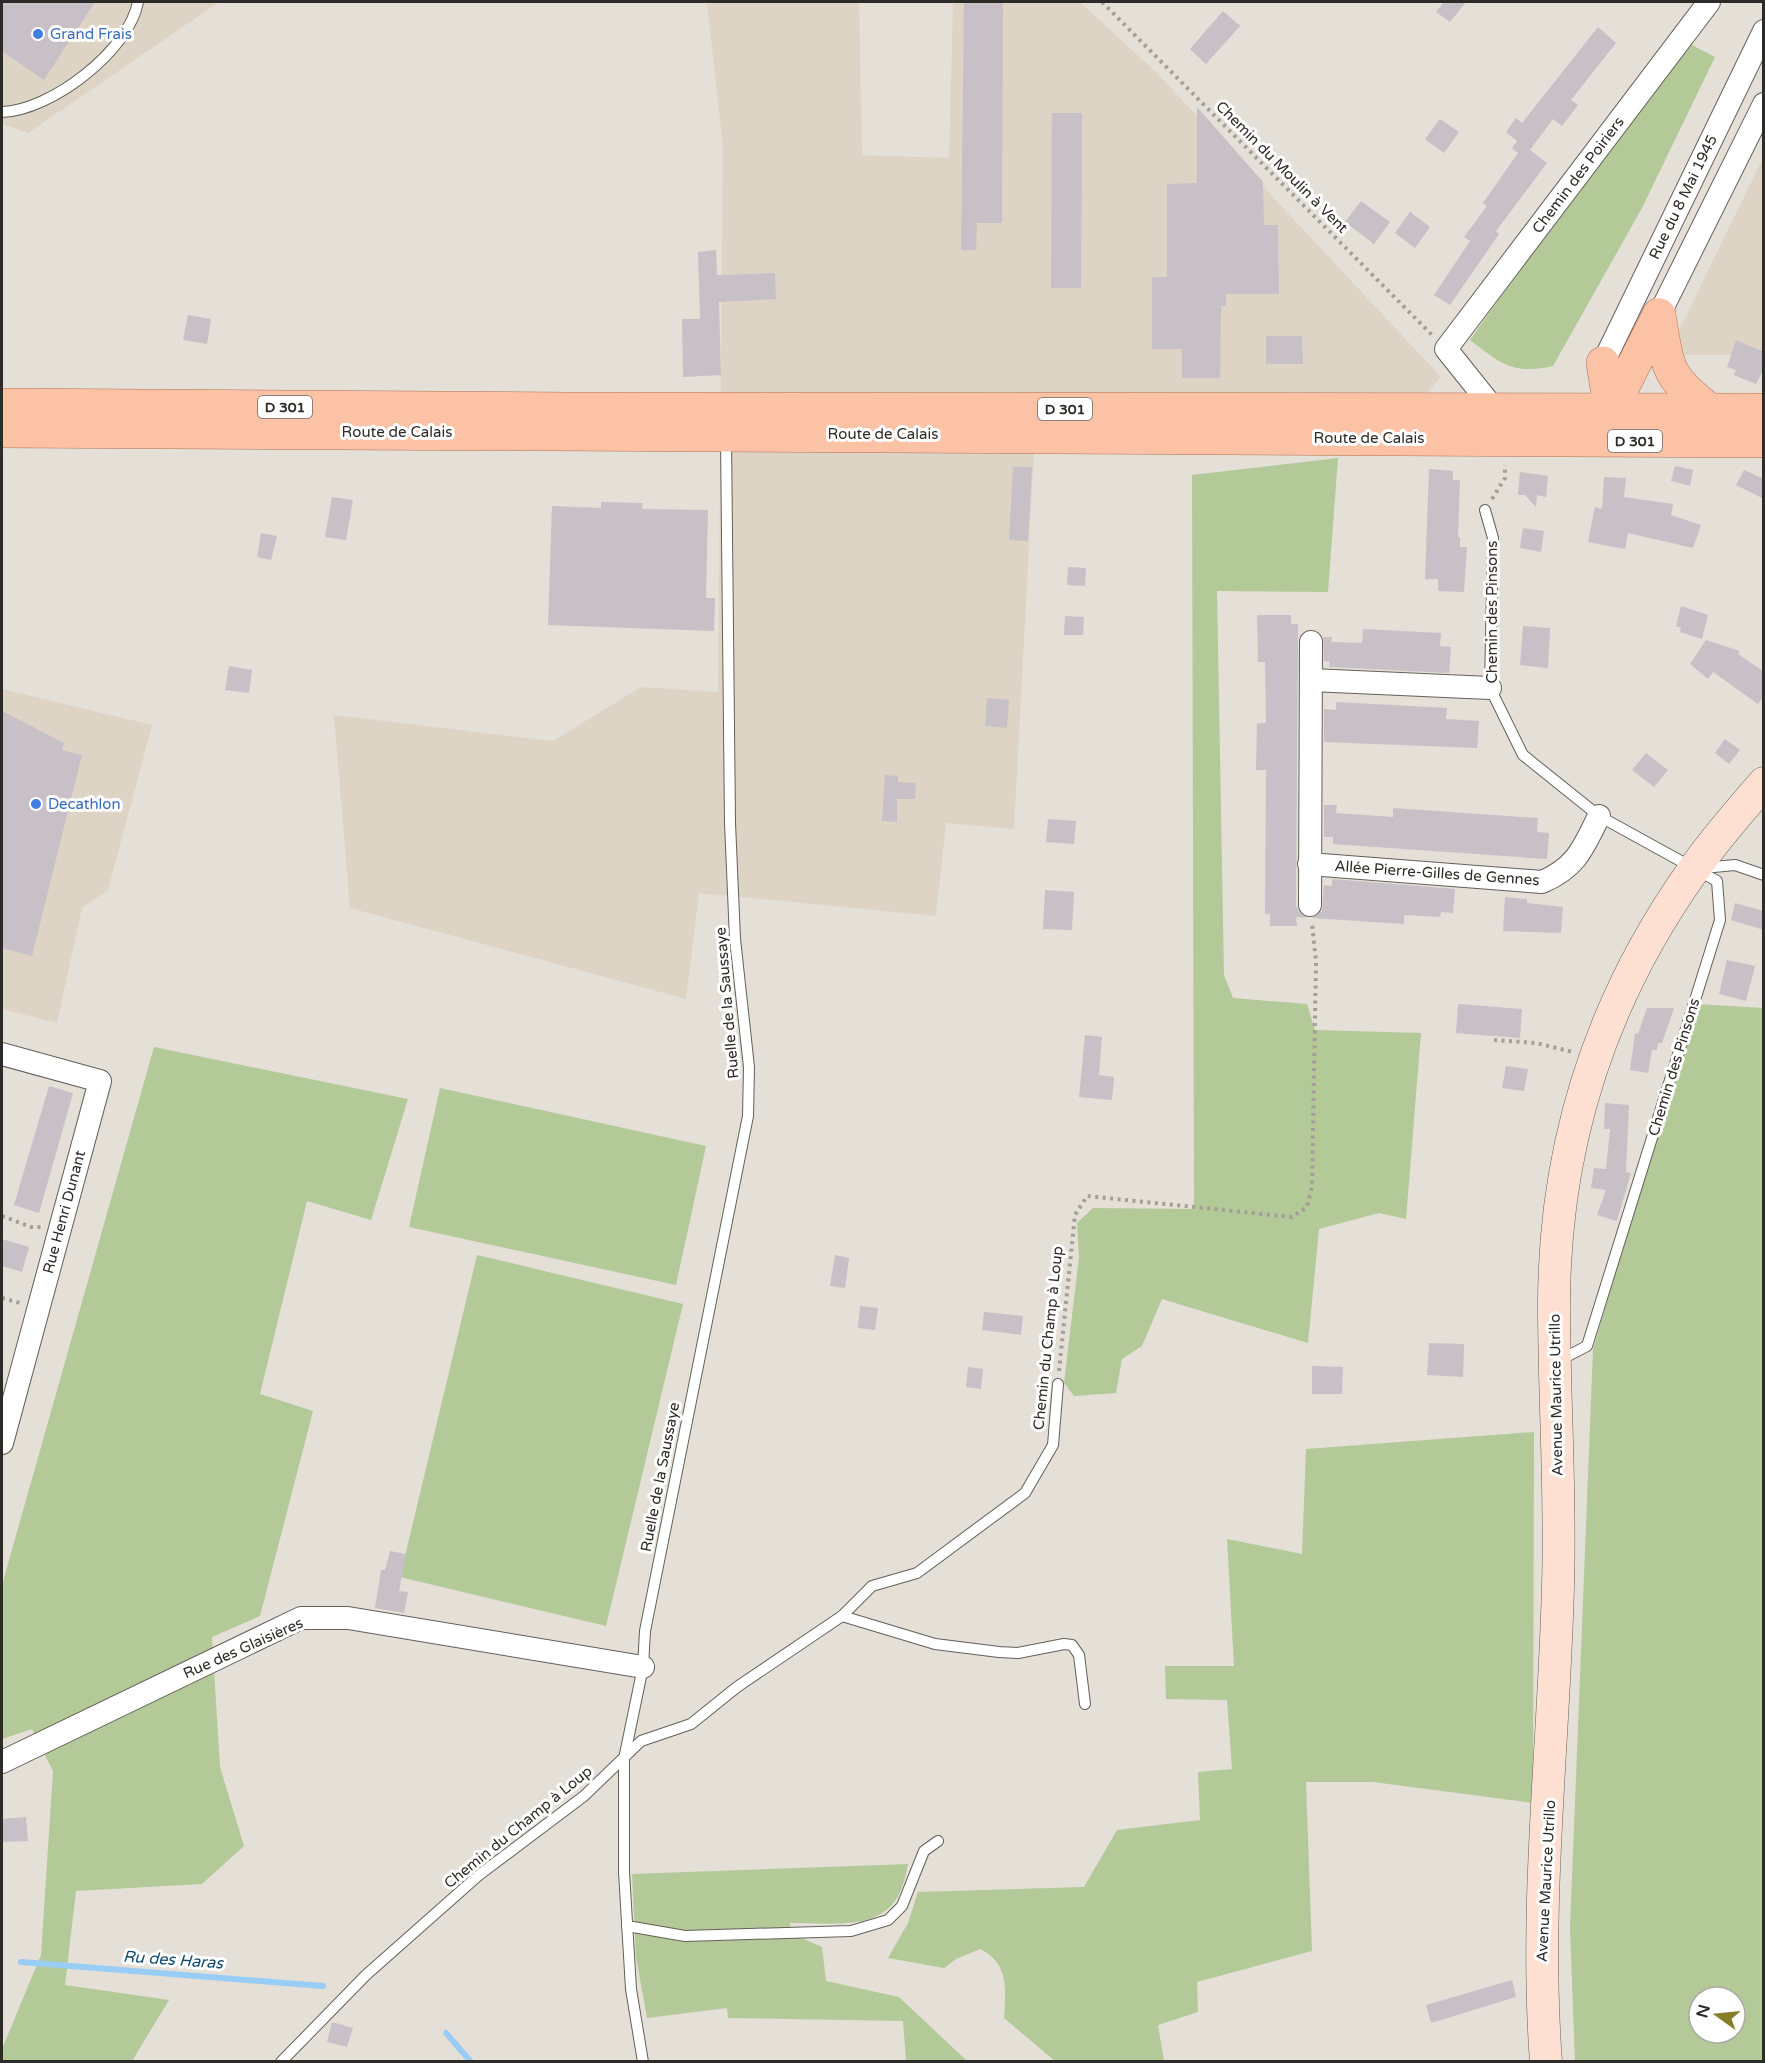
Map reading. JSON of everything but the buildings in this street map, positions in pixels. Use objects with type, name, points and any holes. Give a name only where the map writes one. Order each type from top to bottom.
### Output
[{"type":"main road","points":[[1611,426],[1659,315]]},
{"type":"main road","points":[[1659,315],[1666,357],[1672,375],[1682,388],[1710,410]]},
{"type":"main road","points":[[1562,409],[1603,363]]},
{"type":"main road","points":[[1603,363],[1611,426]]},
{"type":"main road","name":"Route de Calais","points":[[2,405],[568,409],[1562,409],[1611,426],[1764,441]]},
{"type":"main road","name":"Route de Calais","points":[[2,431],[726,433],[1506,440],[1710,410],[1764,410]]},
{"type":"main road","name":"Avenue Maurice Utrillo","points":[[1546,2061],[1541,1954],[1558,1585],[1554,1304],[1560,1208],[1573,1132],[1594,1057],[1607,1021],[1641,952],[1693,869],[1764,783]]},
{"type":"street","name":"Chemin des Poiriers","points":[[1446,349],[1709,2]]},
{"type":"street","name":"Rue du 8 Mai 1945","points":[[1603,363],[1764,31]]},
{"type":"street","name":"Rue du 8 Mai 1945","points":[[1659,315],[1764,104]]},
{"type":"street","points":[[1446,349],[1494,409]]},
{"type":"street","points":[[1310,905],[1311,642]]},
{"type":"street","points":[[1311,680],[1490,688]]},
{"type":"street","name":"Allée Pierre-Gilles de Gennes","points":[[1309,864],[1542,882],[1563,873],[1580,854],[1599,816]]},
{"type":"street","name":"Rue Henri Dunant","points":[[2,1054],[100,1081],[2,1443]]},
{"type":"street","name":"Rue des Glaisières","points":[[2,1762],[301,1618],[348,1618],[643,1667]]},
{"type":"lane","points":[[2,112],[26,108],[92,71],[114,48],[129,24],[138,2]]},
{"type":"lane","name":"Ruelle de la Saussaye","points":[[643,2061],[631,1989],[627,1926],[624,1759],[643,1667],[645,1631],[748,1116],[749,1067],[735,939],[730,823],[724,468],[726,433]]},
{"type":"lane","name":"Chemin des Pinsons","points":[[1485,510],[1493,538],[1490,688],[1523,755],[1599,816],[1717,881],[1720,920],[1587,1346],[1555,1362]]},
{"type":"lane","points":[[1693,869],[1735,866],[1764,875]]},
{"type":"lane","name":"Chemin du Champ à Loup","points":[[281,2061],[366,1975],[478,1875],[584,1796],[641,1741],[691,1724],[737,1687],[842,1616],[872,1586],[917,1573],[1025,1493],[1053,1445],[1058,1384]]},
{"type":"lane","points":[[842,1616],[935,1644],[1018,1653],[1064,1644],[1072,1645],[1079,1655],[1085,1704]]},
{"type":"lane","points":[[627,1926],[685,1936],[851,1931],[888,1920],[902,1906],[924,1851],[938,1841]]},
{"type":"path","name":"Chemin du Moulin à Vent","points":[[1102,2],[1446,349]]},
{"type":"path","points":[[1485,510],[1504,478],[1506,440]]},
{"type":"path","name":"Chemin du Champ à Loup","points":[[1058,1384],[1076,1215],[1087,1196],[1292,1217],[1307,1208],[1312,1187],[1316,962],[1310,905]]},
{"type":"path","points":[[1494,1040],[1536,1043],[1594,1057]]},
{"type":"path","points":[[2,1216],[31,1227],[60,1227]]},
{"type":"shaded area","points":[[2,2],[219,2],[28,133],[2,124]]},
{"type":"shaded area","points":[[859,2],[862,155],[949,158],[953,2],[1080,2],[1156,72],[1441,377],[1427,393],[1037,395],[1014,829],[946,823],[936,916],[699,893],[686,999],[350,908],[334,715],[553,741],[641,687],[718,692],[723,147],[707,3]]},
{"type":"shaded area","points":[[1763,158],[1763,355],[1667,355]]},
{"type":"shaded area","points":[[2,689],[152,725],[108,890],[82,908],[57,1023],[2,1009]]},
{"type":"green space","points":[[1688,43],[1715,57],[1642,208],[1553,366],[1517,368],[1499,361],[1470,340],[1535,248]]},
{"type":"green space","points":[[1338,458],[1328,592],[1217,591],[1224,975],[1233,998],[1307,1004],[1315,1030],[1421,1033],[1406,1219],[1379,1213],[1319,1229],[1308,1343],[1162,1299],[1142,1346],[1122,1359],[1116,1393],[1074,1396],[1064,1383],[1079,1257],[1077,1223],[1093,1208],[1194,1209],[1192,475]]},
{"type":"green space","points":[[1696,1004],[1763,1008],[1763,2061],[1575,2062],[1570,1928],[1593,1349]]},
{"type":"green space","points":[[154,1047],[408,1099],[371,1220],[307,1201],[260,1394],[313,1411],[260,1616],[212,1637],[220,1767],[244,1846],[202,1884],[76,1891],[65,1985],[169,2000],[132,2061],[2,2062],[2,2049],[41,1955],[53,1771],[32,1729],[2,1739],[2,1585]]},
{"type":"green space","points":[[440,1088],[706,1146],[676,1285],[409,1227]]},
{"type":"green space","points":[[477,1255],[683,1304],[606,1626],[400,1577]]},
{"type":"green space","points":[[1534,1432],[1533,1803],[1373,1782],[1306,1782],[1312,1951],[1197,1982],[1198,2012],[1158,2025],[1164,2061],[1055,2061],[1004,2018],[1005,1987],[1001,1969],[989,1955],[980,1949],[956,1959],[944,1968],[888,1958],[908,1923],[918,1892],[1084,1887],[1117,1830],[1200,1820],[1198,1772],[1232,1769],[1227,1700],[1166,1699],[1165,1666],[1234,1666],[1227,1539],[1302,1554],[1306,1449]]},
{"type":"green space","points":[[908,1864],[900,1892],[892,1905],[880,1914],[867,1920],[836,1924],[790,1923],[790,1933],[822,1947],[826,1981],[899,1997],[967,2061],[906,2061],[903,2021],[728,2018],[727,2008],[647,2018],[636,1957],[632,1874]]},
{"type":"waterway","name":"Ru des Haras","points":[[21,1962],[323,1986]]},
{"type":"waterway","name":"Ru des Haras","points":[[446,2033],[471,2062]]},
{"type":"place","name":"Grand Frais","points":[[38,34]]},
{"type":"place","name":"Decathlon","points":[[36,804]]}]
